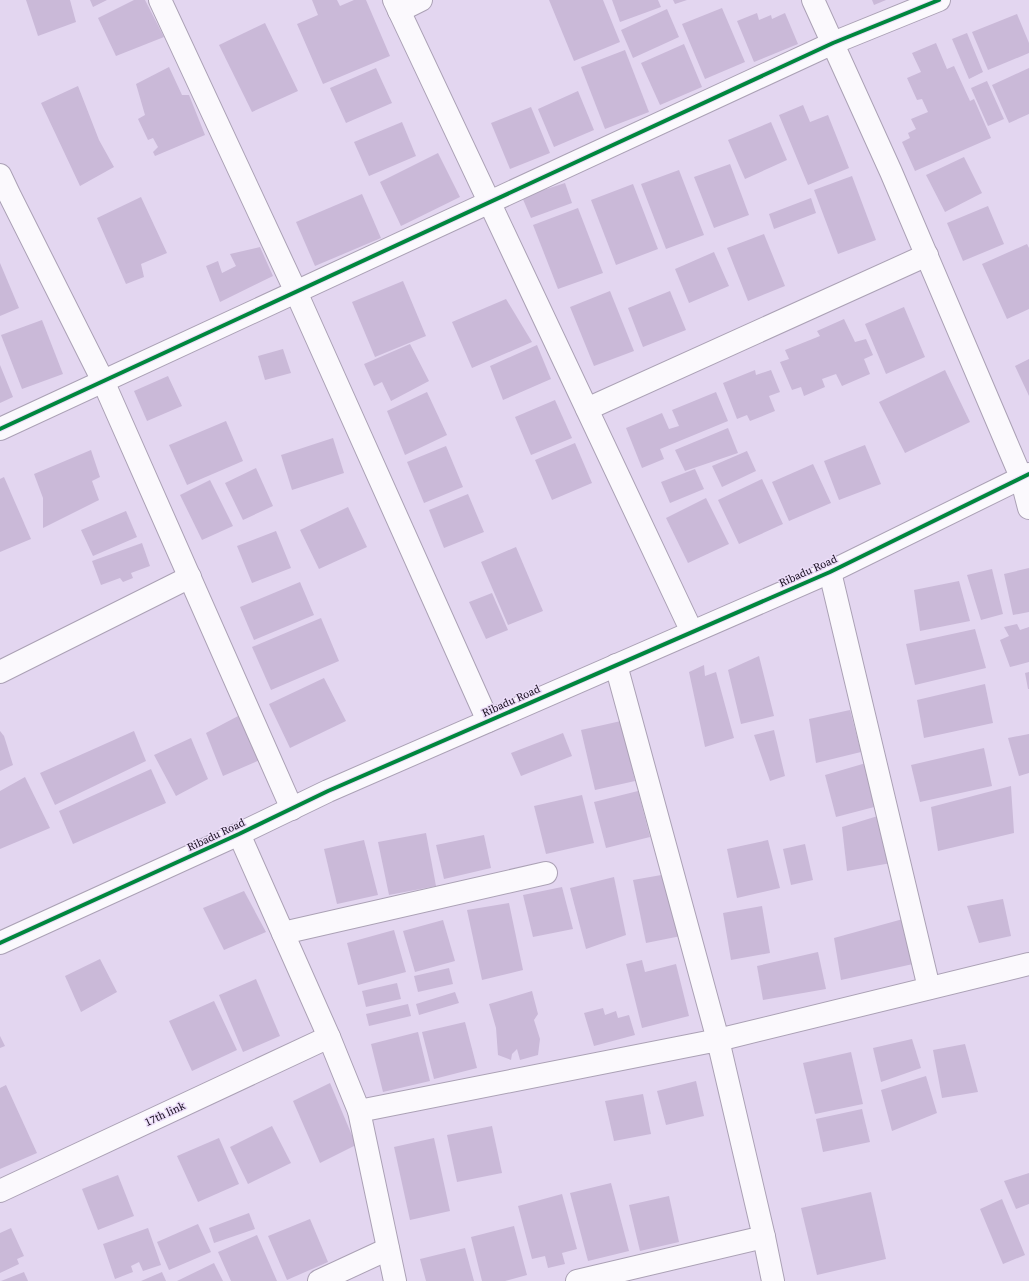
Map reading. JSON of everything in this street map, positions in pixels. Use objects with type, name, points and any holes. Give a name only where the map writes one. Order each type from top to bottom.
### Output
[{"type":"street","points":[[160,0],[296,292],[488,721]]},
{"type":"street","points":[[422,0],[396,6],[692,632]]},
{"type":"street","points":[[813,0],[1025,475],[1029,508]]},
{"type":"street","points":[[0,429],[833,43],[939,0]]},
{"type":"street","points":[[0,175],[4,196],[103,381],[292,809]]},
{"type":"street","points":[[587,409],[926,255]]},
{"type":"street","name":"Ribadu Road","points":[[0,943],[239,834],[328,791],[830,572],[1025,475]]},
{"type":"street","points":[[830,572],[929,988]]},
{"type":"street","points":[[0,672],[190,577]]},
{"type":"street","points":[[616,665],[718,1040],[773,1281]]},
{"type":"street","points":[[239,834],[329,1037],[359,1111],[395,1281]]},
{"type":"street","points":[[283,933],[546,873]]},
{"type":"street","points":[[359,1111],[718,1040],[1029,964]]},
{"type":"street","name":"17th link","points":[[0,1191],[329,1037]]},
{"type":"street","points":[[577,1281],[764,1237]]},
{"type":"street","points":[[319,1281],[388,1249]]},
{"type":"building","points":[[26,0],[70,0],[76,22],[38,36]]},
{"type":"building","points":[[90,0],[107,0],[93,7]]},
{"type":"building","points":[[134,0],[145,0],[164,37],[116,56],[98,18]]},
{"type":"building","points":[[312,0],[337,0],[340,6],[354,0],[366,0],[390,56],[323,84],[297,24],[318,15]]},
{"type":"building","points":[[549,0],[603,0],[620,42],[574,61]]},
{"type":"building","points":[[612,0],[658,0],[661,7],[620,22]]},
{"type":"building","points":[[673,0],[687,0],[675,4]]},
{"type":"building","points":[[872,0],[886,0],[874,5]]},
{"type":"building","points":[[722,8],[745,62],[705,79],[682,24]]},
{"type":"building","points":[[667,9],[679,37],[633,58],[621,30]]},
{"type":"building","points":[[757,13],[759,20],[771,15],[772,19],[785,13],[798,44],[754,62],[737,21]]},
{"type":"building","points":[[1017,14],[1029,43],[1029,53],[988,70],[972,32]]},
{"type":"building","points":[[265,23],[298,91],[252,112],[219,45]]},
{"type":"building","points":[[967,33],[983,72],[969,79],[952,39]]},
{"type":"building","points":[[936,43],[947,69],[954,66],[970,101],[974,99],[991,138],[915,171],[902,142],[910,138],[908,133],[916,129],[911,119],[928,112],[922,99],[917,100],[907,78],[921,72],[912,53]]},
{"type":"building","points":[[684,44],[702,87],[660,105],[641,63]]},
{"type":"building","points":[[625,50],[649,112],[605,129],[581,67]]},
{"type":"building","points":[[169,67],[182,95],[189,95],[205,135],[155,156],[153,152],[158,147],[153,138],[148,140],[138,119],[145,115],[136,84]]},
{"type":"building","points":[[376,68],[392,103],[346,123],[330,88]]},
{"type":"building","points":[[1029,68],[1029,114],[1009,123],[992,85]]},
{"type":"building","points":[[987,81],[1004,119],[988,126],[971,88]]},
{"type":"building","points":[[78,86],[99,140],[114,167],[80,186],[41,103]]},
{"type":"building","points":[[578,91],[594,130],[554,147],[538,109]]},
{"type":"building","points":[[803,105],[810,122],[828,115],[849,168],[808,185],[779,115]]},
{"type":"building","points":[[531,107],[550,153],[510,169],[491,123]]},
{"type":"building","points":[[402,122],[416,156],[369,176],[354,142]]},
{"type":"building","points":[[771,122],[787,160],[745,179],[728,140]]},
{"type":"building","points":[[438,153],[460,197],[401,226],[380,182]]},
{"type":"building","points":[[964,157],[982,193],[945,212],[926,175]]},
{"type":"building","points":[[730,164],[749,215],[714,228],[694,177]]},
{"type":"building","points":[[679,170],[704,235],[666,249],[641,184]]},
{"type":"building","points":[[852,176],[876,240],[838,254],[814,190]]},
{"type":"building","points":[[565,183],[572,203],[531,218],[522,197]]},
{"type":"building","points":[[633,184],[658,249],[616,265],[591,200]]},
{"type":"building","points":[[362,194],[381,238],[315,266],[296,222]]},
{"type":"building","points":[[141,197],[167,253],[141,264],[144,277],[126,284],[97,218]]},
{"type":"building","points":[[811,198],[816,213],[774,229],[769,214]]},
{"type":"building","points":[[988,206],[1004,244],[963,261],[947,223]]},
{"type":"building","points":[[578,208],[603,273],[558,289],[533,225]]},
{"type":"building","points":[[764,234],[785,286],[748,301],[727,248]]},
{"type":"building","points":[[1027,244],[1029,248],[1029,309],[1007,319],[982,264]]},
{"type":"building","points":[[260,247],[273,276],[220,302],[206,266],[218,261],[222,273],[236,266],[230,254]]},
{"type":"building","points":[[714,252],[729,286],[689,303],[675,269]]},
{"type":"building","points":[[0,263],[19,308],[0,316]]},
{"type":"building","points":[[403,281],[426,336],[375,357],[352,302]]},
{"type":"building","points":[[610,291],[634,351],[594,366],[570,307]]},
{"type":"building","points":[[670,291],[686,330],[643,347],[628,308]]},
{"type":"building","points":[[506,299],[532,342],[472,368],[452,322]]},
{"type":"building","points":[[904,307],[925,357],[886,374],[865,324]]},
{"type":"building","points":[[844,319],[855,342],[866,339],[873,355],[864,359],[870,374],[842,386],[836,374],[822,379],[825,387],[804,396],[801,387],[792,390],[780,362],[789,359],[785,350],[820,336],[817,331]]},
{"type":"building","points":[[42,320],[63,374],[22,389],[1,335]]},
{"type":"building","points":[[410,344],[429,381],[391,401],[382,382],[374,386],[364,364]]},
{"type":"building","points":[[537,345],[551,379],[503,400],[490,366]]},
{"type":"building","points":[[283,349],[291,373],[265,380],[258,356]]},
{"type":"building","points":[[1029,359],[1029,396],[1015,366]]},
{"type":"building","points":[[0,365],[13,397],[0,403]]},
{"type":"building","points":[[755,370],[756,375],[771,370],[780,392],[769,396],[775,411],[750,421],[747,415],[737,419],[723,383]]},
{"type":"building","points":[[945,370],[970,422],[905,453],[879,402]]},
{"type":"building","points":[[168,376],[182,406],[147,421],[134,391]]},
{"type":"building","points":[[427,392],[447,435],[405,455],[387,411]]},
{"type":"building","points":[[716,392],[728,421],[660,449],[664,459],[642,468],[626,428],[662,413],[669,429],[679,426],[672,410]]},
{"type":"building","points":[[555,400],[572,438],[531,455],[515,417]]},
{"type":"building","points":[[226,421],[243,461],[187,485],[169,445]]},
{"type":"building","points":[[728,428],[738,453],[685,471],[675,450]]},
{"type":"building","points":[[333,438],[344,473],[292,490],[281,455]]},
{"type":"building","points":[[575,443],[592,483],[552,500],[535,460]]},
{"type":"building","points":[[865,445],[881,484],[839,500],[824,461]]},
{"type":"building","points":[[446,446],[463,487],[424,503],[407,462]]},
{"type":"building","points":[[91,450],[100,477],[92,481],[99,500],[43,528],[43,498],[34,474]]},
{"type":"building","points":[[747,451],[756,471],[722,487],[712,466]]},
{"type":"building","points":[[813,464],[831,503],[789,521],[772,482]]},
{"type":"building","points":[[256,468],[273,506],[243,520],[225,483]]},
{"type":"building","points":[[695,469],[704,489],[670,503],[661,482]]},
{"type":"building","points":[[4,477],[31,539],[0,552],[0,479]]},
{"type":"building","points":[[762,479],[783,524],[739,544],[718,500]]},
{"type":"building","points":[[210,480],[233,526],[202,540],[180,495]]},
{"type":"building","points":[[468,494],[484,532],[444,548],[429,510]]},
{"type":"building","points":[[706,498],[729,544],[688,563],[666,518]]},
{"type":"building","points":[[348,507],[367,547],[319,569],[300,530]]},
{"type":"building","points":[[126,511],[137,537],[93,556],[81,530]]},
{"type":"building","points":[[276,531],[291,568],[252,583],[237,546]]},
{"type":"building","points":[[142,543],[150,566],[131,573],[133,578],[123,582],[120,578],[101,585],[92,561]]},
{"type":"building","points":[[516,547],[543,611],[508,625],[481,562]]},
{"type":"building","points":[[1029,568],[1029,612],[1013,615],[1004,574]]},
{"type":"building","points":[[992,569],[1003,614],[981,620],[967,575]]},
{"type":"building","points":[[959,581],[970,621],[920,631],[914,590]]},
{"type":"building","points":[[300,582],[314,615],[254,640],[240,607]]},
{"type":"building","points":[[492,593],[508,630],[486,639],[469,602]]},
{"type":"building","points":[[321,618],[339,661],[271,690],[252,647]]},
{"type":"building","points":[[1017,624],[1020,630],[1029,627],[1029,662],[1010,667],[1000,640],[1009,636],[1004,627]]},
{"type":"building","points":[[975,629],[986,668],[915,685],[906,644]]},
{"type":"building","points":[[759,656],[774,716],[741,724],[728,670]]},
{"type":"building","points":[[704,665],[705,676],[716,672],[734,738],[705,747],[689,672]]},
{"type":"building","points":[[1029,672],[1029,689],[1028,689],[1025,673]]},
{"type":"building","points":[[324,678],[346,721],[290,748],[269,704]]},
{"type":"building","points":[[985,684],[993,723],[924,738],[917,700]]},
{"type":"building","points":[[850,710],[861,752],[816,763],[809,719]]},
{"type":"building","points":[[240,715],[260,760],[223,776],[206,733]]},
{"type":"building","points":[[621,721],[635,781],[595,790],[581,730]]},
{"type":"building","points":[[774,730],[785,776],[770,781],[754,735]]},
{"type":"building","points":[[0,731],[4,736],[13,765],[0,771]]},
{"type":"building","points":[[134,731],[146,761],[55,805],[40,773]]},
{"type":"building","points":[[563,733],[572,756],[521,776],[511,753]]},
{"type":"building","points":[[1029,734],[1029,773],[1019,776],[1008,738]]},
{"type":"building","points":[[191,738],[208,779],[176,796],[154,755]]},
{"type":"building","points":[[984,748],[992,786],[920,802],[911,765]]},
{"type":"building","points":[[866,763],[878,806],[836,817],[825,775]]},
{"type":"building","points":[[151,769],[166,803],[73,844],[59,811]]},
{"type":"building","points":[[25,777],[50,828],[0,849],[0,791]]},
{"type":"building","points":[[1011,786],[1014,833],[938,851],[931,807]]},
{"type":"building","points":[[638,791],[650,837],[606,848],[594,802]]},
{"type":"building","points":[[582,795],[594,843],[546,854],[534,806]]},
{"type":"building","points":[[881,815],[891,863],[847,871],[842,827]]},
{"type":"building","points":[[426,833],[436,886],[389,895],[378,842]]},
{"type":"building","points":[[484,835],[491,868],[444,879],[436,845]]},
{"type":"building","points":[[364,840],[378,895],[337,904],[324,849]]},
{"type":"building","points":[[768,840],[780,888],[737,898],[727,849]]},
{"type":"building","points":[[805,844],[813,880],[791,885],[783,849]]},
{"type":"building","points":[[667,874],[681,936],[646,943],[633,880]]},
{"type":"building","points":[[614,877],[626,935],[586,949],[570,888]]},
{"type":"building","points":[[562,887],[573,929],[533,937],[523,895]]},
{"type":"building","points":[[244,891],[266,932],[224,950],[203,908]]},
{"type":"building","points":[[1003,899],[1011,936],[979,943],[967,906]]},
{"type":"building","points":[[509,903],[523,970],[482,980],[467,910]]},
{"type":"building","points":[[762,906],[770,953],[731,960],[723,913]]},
{"type":"building","points":[[903,919],[913,964],[841,980],[834,938]]},
{"type":"building","points":[[443,920],[455,961],[415,972],[403,931]]},
{"type":"building","points":[[394,930],[406,972],[358,985],[347,943]]},
{"type":"building","points":[[818,952],[826,989],[763,1000],[757,966]]},
{"type":"building","points":[[100,959],[117,992],[81,1012],[65,976]]},
{"type":"building","points":[[642,960],[645,972],[676,964],[689,1016],[642,1028],[626,964]]},
{"type":"building","points":[[449,968],[453,984],[418,992],[414,976]]},
{"type":"building","points":[[256,979],[280,1036],[243,1052],[219,995]]},
{"type":"building","points":[[397,983],[401,999],[366,1007],[362,991]]},
{"type":"building","points":[[532,991],[538,1014],[534,1020],[540,1039],[538,1055],[520,1060],[517,1049],[512,1054],[511,1060],[498,1055],[496,1028],[489,1004]]},
{"type":"building","points":[[455,992],[459,1003],[419,1015],[416,1004]]},
{"type":"building","points":[[214,1001],[237,1050],[192,1071],[169,1021]]},
{"type":"building","points":[[408,1004],[411,1016],[369,1026],[366,1014]]},
{"type":"building","points":[[603,1008],[605,1015],[616,1011],[618,1018],[629,1015],[635,1035],[594,1046],[584,1013]]},
{"type":"building","points":[[465,1022],[477,1068],[434,1079],[422,1032]]},
{"type":"building","points":[[418,1032],[430,1081],[383,1092],[371,1044]]},
{"type":"building","points":[[0,1036],[5,1046],[0,1048]]},
{"type":"building","points":[[912,1039],[921,1068],[881,1082],[873,1048]]},
{"type":"building","points":[[965,1044],[978,1092],[942,1098],[933,1050]]},
{"type":"building","points":[[851,1052],[863,1104],[815,1114],[803,1063]]},
{"type":"building","points":[[926,1076],[937,1113],[892,1131],[881,1090]]},
{"type":"building","points":[[696,1081],[704,1116],[666,1125],[657,1091]]},
{"type":"building","points":[[330,1083],[356,1145],[320,1163],[293,1101]]},
{"type":"building","points":[[6,1085],[37,1153],[0,1169],[0,1088]]},
{"type":"building","points":[[643,1094],[651,1134],[614,1141],[605,1101]]},
{"type":"building","points":[[862,1109],[870,1142],[823,1152],[816,1119]]},
{"type":"building","points":[[272,1126],[291,1163],[248,1184],[230,1147]]},
{"type":"building","points":[[492,1126],[502,1173],[457,1182],[447,1135]]},
{"type":"building","points":[[219,1138],[239,1184],[198,1202],[177,1156]]},
{"type":"building","points":[[434,1138],[450,1211],[410,1220],[394,1147]]},
{"type":"building","points":[[1029,1173],[1029,1204],[1016,1209],[1004,1181]]},
{"type":"building","points":[[118,1175],[134,1216],[98,1230],[82,1189]]},
{"type":"building","points":[[611,1183],[629,1251],[588,1261],[570,1193]]},
{"type":"building","points":[[871,1192],[886,1259],[817,1275],[801,1208]]},
{"type":"building","points":[[562,1194],[577,1249],[562,1253],[565,1264],[548,1268],[545,1256],[532,1259],[518,1206]]},
{"type":"building","points":[[669,1196],[679,1242],[640,1251],[629,1205]]},
{"type":"building","points":[[1002,1199],[1025,1255],[1003,1264],[980,1209]]},
{"type":"building","points":[[249,1213],[255,1229],[214,1243],[209,1228]]},
{"type":"building","points":[[310,1219],[328,1262],[287,1280],[268,1236]]},
{"type":"building","points":[[198,1224],[211,1252],[169,1270],[157,1242]]},
{"type":"building","points":[[514,1226],[527,1275],[505,1281],[482,1281],[471,1237]]},
{"type":"building","points":[[11,1228],[24,1256],[17,1259],[19,1264],[0,1273],[0,1233]]},
{"type":"building","points":[[148,1228],[161,1265],[143,1271],[139,1262],[131,1266],[133,1272],[115,1279],[103,1244]]},
{"type":"building","points":[[257,1235],[277,1281],[231,1281],[218,1252]]},
{"type":"building","points":[[465,1248],[474,1281],[426,1281],[420,1259]]},
{"type":"building","points":[[214,1263],[223,1281],[177,1281]]},
{"type":"building","points":[[24,1272],[28,1281],[1,1281]]},
{"type":"building","points":[[162,1272],[166,1281],[141,1281]]},
{"type":"cycle path","points":[[0,429],[833,43],[939,0]]},
{"type":"cycle path","points":[[0,943],[239,834],[328,791],[830,572],[1029,474]]}]
